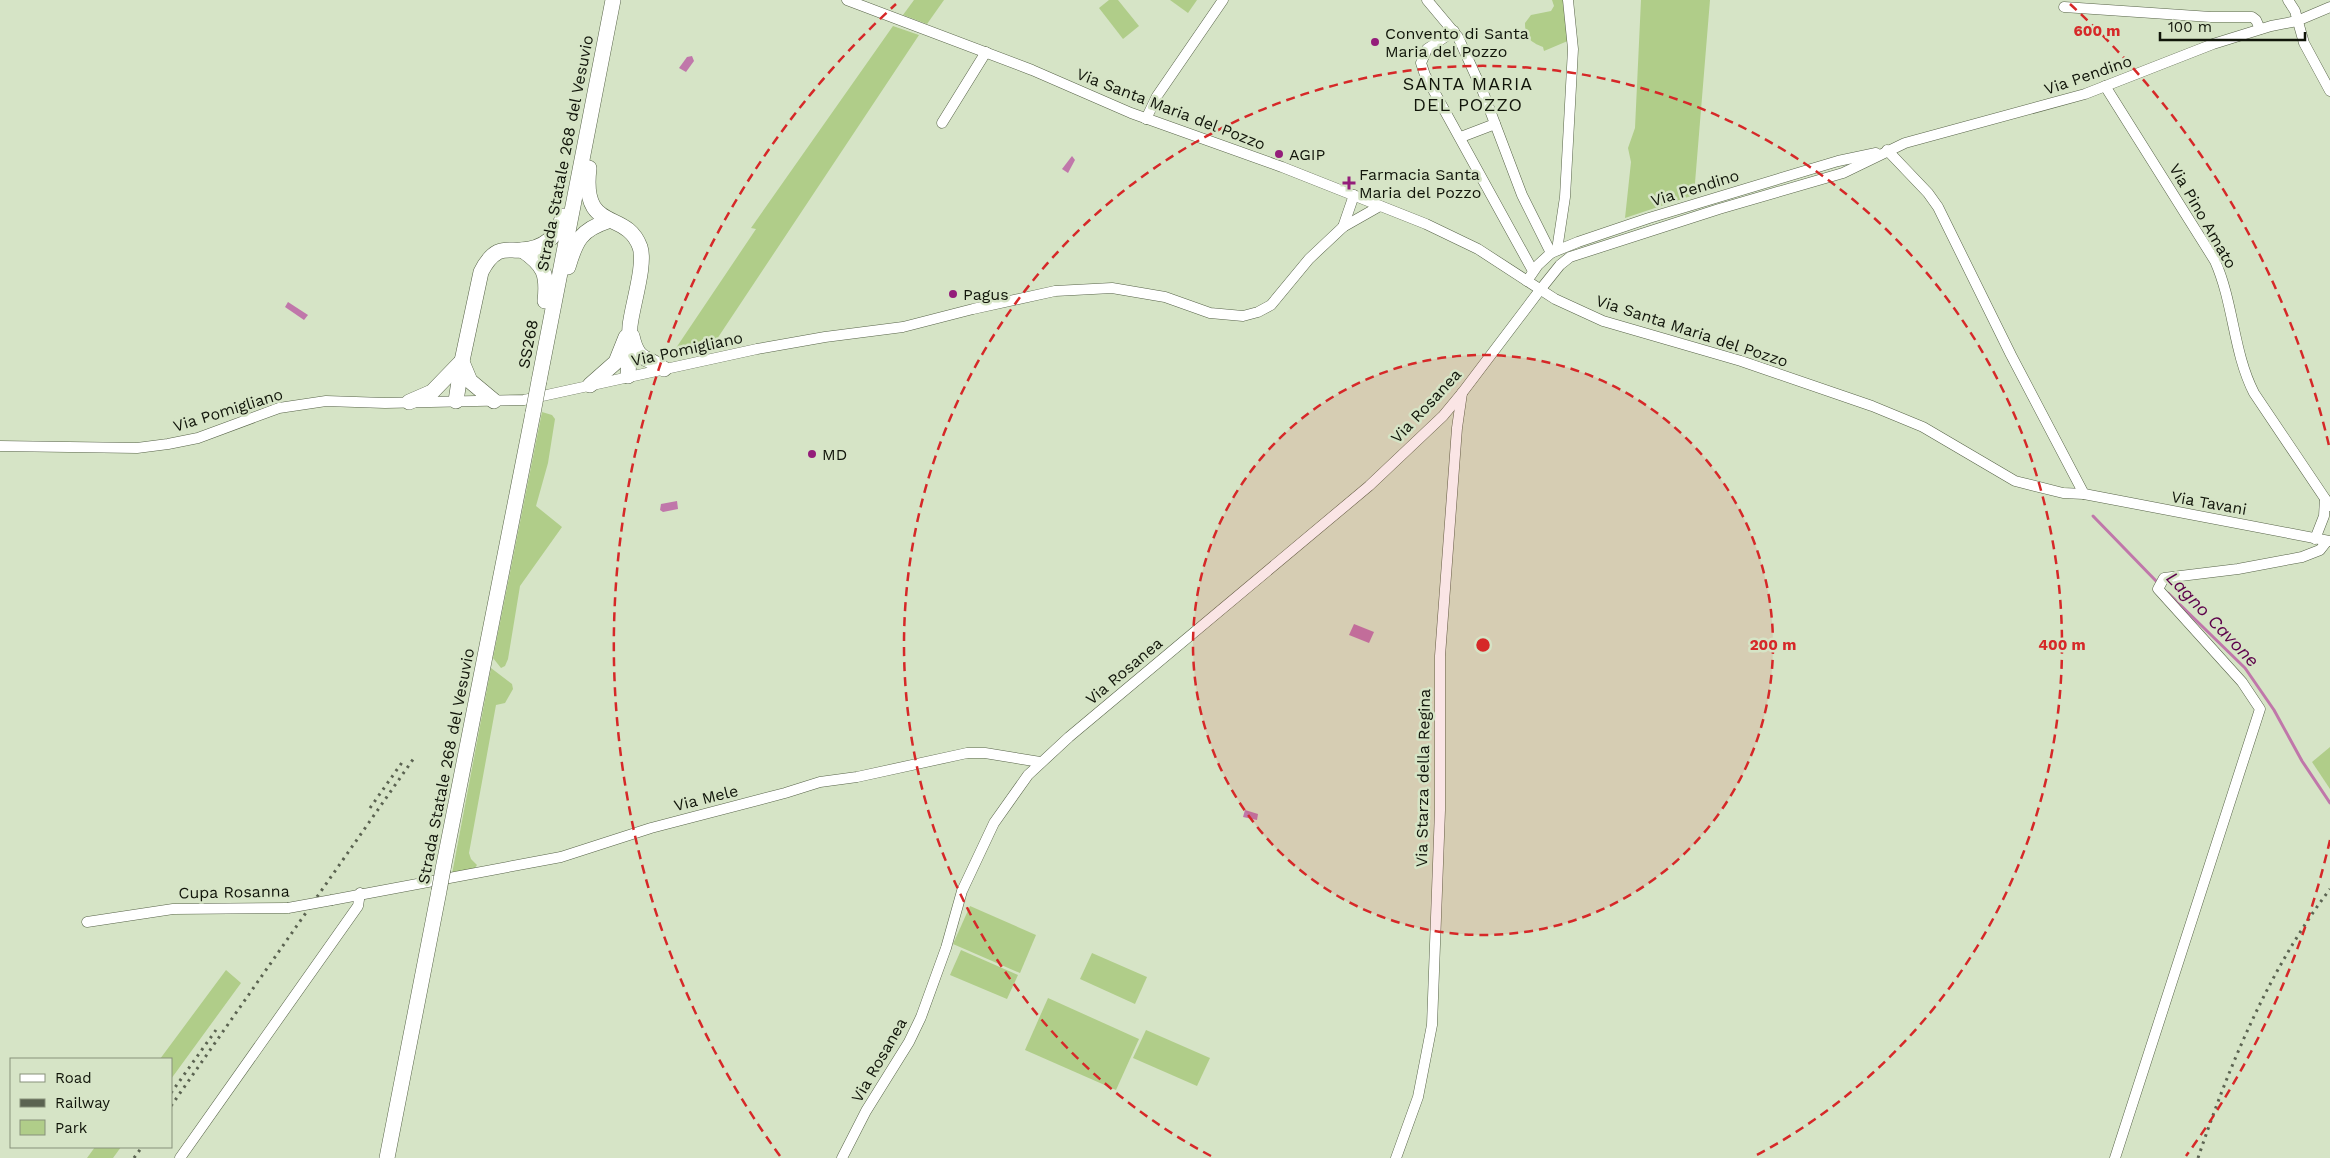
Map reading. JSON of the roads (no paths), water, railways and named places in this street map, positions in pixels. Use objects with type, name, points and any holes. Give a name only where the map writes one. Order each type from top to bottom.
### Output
[{"type":"highway","name":"Strada Statale 268 del Vesuvio","points":[[552,313],[613,0]]},
{"type":"highway","points":[[590,117],[591,142],[586,185],[588,197],[594,209],[608,221],[622,226],[634,236],[640,248],[642,260],[630,327],[628,376]]},
{"type":"highway","points":[[456,401],[462,361],[481,272],[487,261],[497,252],[507,249],[522,250],[543,246],[558,231],[584,150]]},
{"type":"highway","points":[[552,313],[578,240],[592,227],[608,221]]},
{"type":"highway","points":[[522,250],[539,264],[547,283],[543,358]]},
{"type":"highway","name":"SS268","points":[[539,381],[552,313]]},
{"type":"highway","points":[[630,327],[635,348],[641,357],[664,368]]},
{"type":"highway","points":[[590,385],[616,362],[630,327]]},
{"type":"highway","points":[[462,361],[470,382],[494,401]]},
{"type":"highway","points":[[409,402],[432,392],[462,361]]},
{"type":"highway","name":"Strada Statale 268 del Vesuvio","points":[[387,1158],[539,381]]},
{"type":"street","name":"Via Santa Maria del Pozzo","points":[[850,0],[986,52],[1146,118],[1354,195],[1426,224],[1478,249],[1555,299],[1603,321],[1741,361],[1872,406],[1923,427],[2016,481],[2063,493],[2084,494]]},
{"type":"street","points":[[1146,118],[1157,96],[1223,0]]},
{"type":"street","points":[[1427,0],[1454,31],[1470,62],[1522,195],[1554,252]]},
{"type":"street","points":[[1554,252],[1565,196],[1572,78],[1573,49],[1568,0]]},
{"type":"street","points":[[2288,0],[2295,11],[2304,43],[2330,92]]},
{"type":"street","name":"Via Pendino","points":[[1540,290],[1560,265],[1570,257],[1587,250],[1842,173],[1904,142],[2085,94],[2191,52],[2260,29],[2297,21],[2330,7]]},
{"type":"street","points":[[2064,8],[2211,17],[2249,17],[2256,20],[2260,29]]},
{"type":"street","points":[[1454,31],[1427,49],[1422,63],[1426,75],[1533,271]]},
{"type":"street","points":[[942,123],[986,52]]},
{"type":"street","name":"Via Pino Amato","points":[[2105,86],[2215,261],[2226,291],[2246,376],[2254,393],[2328,503],[2315,539]]},
{"type":"street","points":[[1461,138],[1495,124]]},
{"type":"street","points":[[1887,150],[1928,192],[1938,207],[2006,346],[2084,494]]},
{"type":"street","name":"Via Pendino","points":[[1527,281],[1533,271],[1554,252],[1649,218],[1838,161],[1887,150]]},
{"type":"street","name":"Via Pomigliano","points":[[1343,227],[1354,195]]},
{"type":"street","name":"Via Pomigliano","points":[[0,446],[137,448],[198,438],[279,408],[326,401],[512,401],[547,396],[664,368],[825,337],[903,327],[1017,298],[1063,291],[1112,288],[1144,292],[1166,297],[1210,313],[1243,316],[1258,312],[1271,305],[1309,260],[1343,227],[1380,206]]},
{"type":"street","name":"Via Rosanea","points":[[842,1158],[866,1111],[909,1042],[921,1017],[946,948],[962,891],[994,824],[1016,790],[1040,762],[1369,486],[1443,416],[1540,290]]},
{"type":"street","name":"Via Starza della Regina","points":[[1396,1158],[1418,1097],[1432,1025],[1440,810],[1440,656],[1457,428],[1462,393]]},
{"type":"street","name":"Via Tavani","points":[[2084,494],[2329,541]]},
{"type":"street","points":[[2115,1158],[2260,709],[2242,682],[2158,589],[2164,578],[2238,569],[2302,557],[2320,550],[2329,541]]},
{"type":"street","name":"Via Mele","points":[[381,890],[561,856],[651,828],[820,782],[857,777],[967,753],[985,753],[1040,762]]},
{"type":"street","name":"Cupa Rosanna","points":[[87,922],[173,909],[213,908],[238,910],[288,908],[381,890]]},
{"type":"street","points":[[180,1158],[358,906],[360,893]]},
{"type":"waterway","name":"Lagno Cavone","points":[[2093,516],[2158,583]]},
{"type":"waterway","name":"Lagno Cavone","points":[[2168,593],[2245,668],[2274,710],[2302,761],[2330,803]]},
{"type":"railway","points":[[172,1105],[414,758]]},
{"type":"railway","points":[[370,808],[403,761]]},
{"type":"railway","points":[[2198,1158],[2210,1122],[2253,1018],[2288,952],[2330,889]]},
{"type":"railway","points":[[172,1092],[216,1030]]},
{"type":"railway","points":[[134,1158],[141,1148]]},
{"type":"place","name":"Convento di Santa Maria del Pozzo","points":[[1375,42]]},
{"type":"place","name":"AGIP","points":[[1279,154]]},
{"type":"place","name":"Farmacia Santa Maria del Pozzo","points":[[1349,183]]},
{"type":"place","name":"Pagus","points":[[953,294]]},
{"type":"place","name":"MD","points":[[812,454]]},
{"type":"district","name":"SANTA MARIA DEL POZZO","points":[[1468,94]]}]
